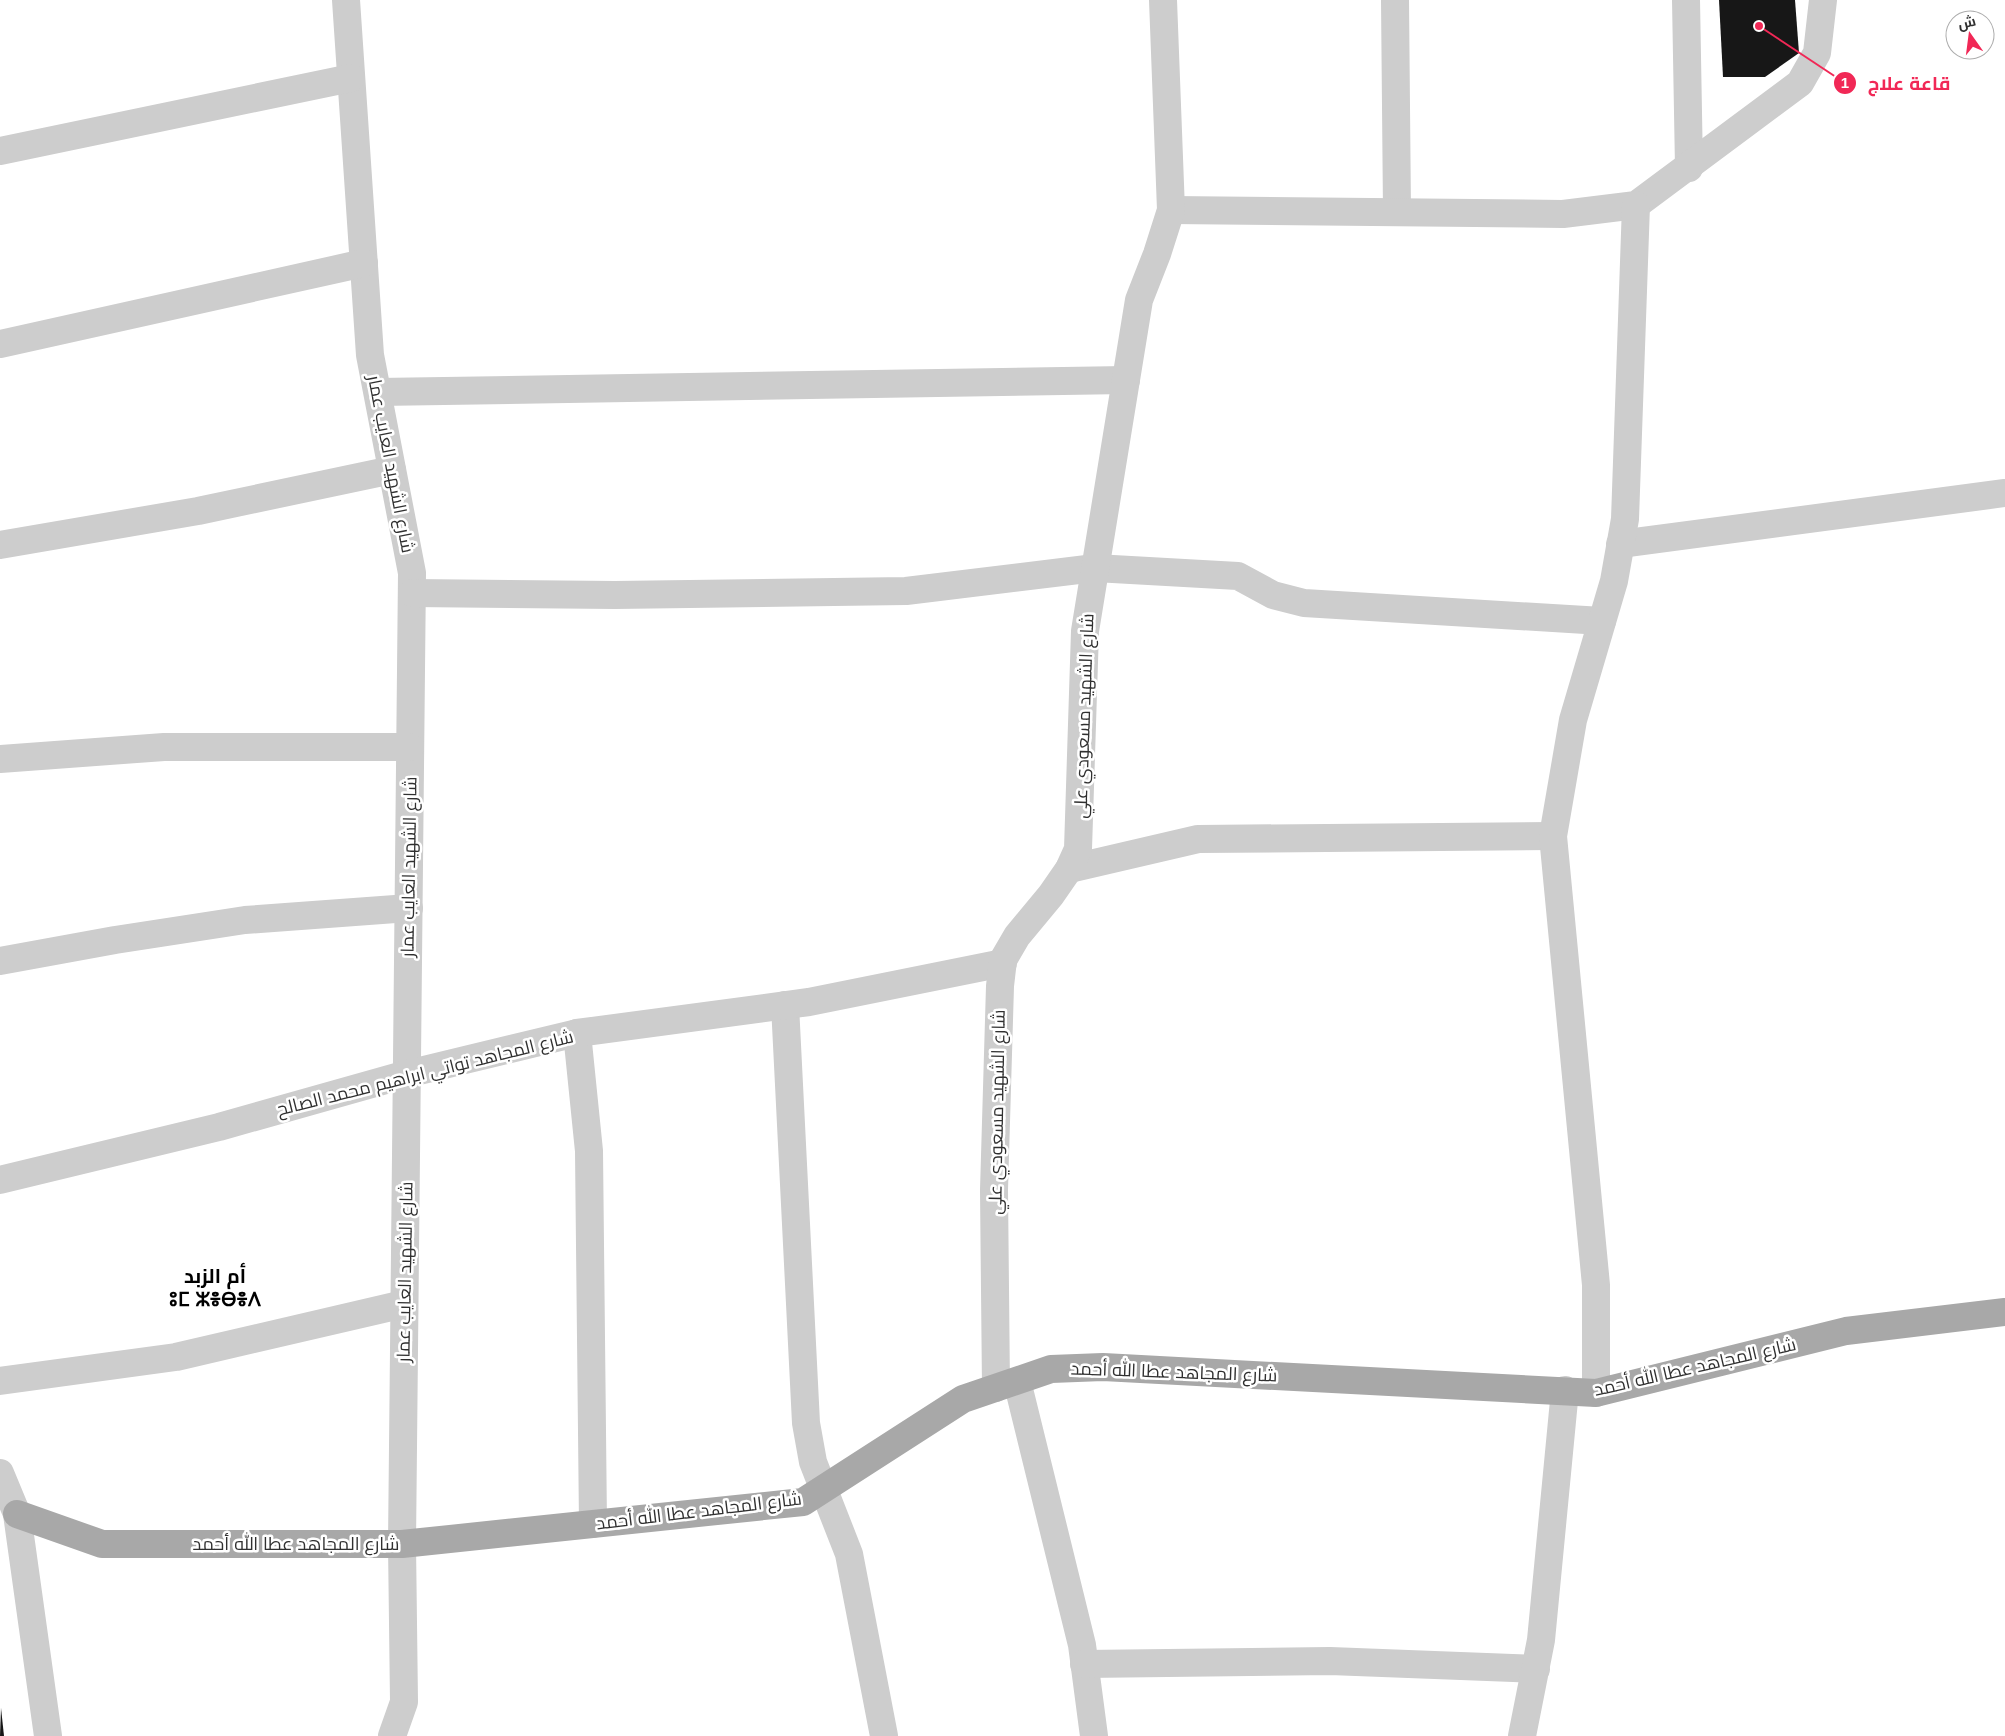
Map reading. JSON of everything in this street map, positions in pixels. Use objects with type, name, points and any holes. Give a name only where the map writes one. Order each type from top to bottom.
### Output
[{"type":"main road","name":"شارع المجاهد عطا الله أحمد","points":[[17,1514],[102,1544],[402,1544],[802,1502],[963,1400],[1051,1369],[1103,1367],[1596,1393],[1846,1331],[2005,1312]]},
{"type":"street","name":"شارع الشهيد العايب عمار","points":[[346,0],[370,355],[412,573],[402,1544],[404,1702],[392,1736]]},
{"type":"street","name":"شارع الشهيد مسعودي علي","points":[[1094,1736],[1082,1645],[1007,1385],[994,1190],[1000,986],[1003,963],[1017,936],[1051,895],[1069,869],[1078,849],[1084,630],[1139,300],[1157,254],[1171,210],[1163,0]]},
{"type":"street","points":[[1395,0],[1397,212]]},
{"type":"street","points":[[1686,0],[1688,168]]},
{"type":"street","points":[[1171,210],[1564,214],[1636,205],[1800,84],[1817,53],[1823,0]]},
{"type":"street","points":[[0,151],[351,78]]},
{"type":"street","points":[[1596,1393],[1596,1284],[1553,836],[1573,720],[1614,581],[1625,519],[1636,205]]},
{"type":"street","points":[[0,344],[364,263]]},
{"type":"street","points":[[378,392],[1126,380]]},
{"type":"street","points":[[0,545],[198,511],[392,470]]},
{"type":"street","points":[[1620,544],[2005,493]]},
{"type":"street","points":[[412,593],[615,595],[906,591],[1095,568],[1238,576],[1273,595],[1304,603],[1602,621]]},
{"type":"street","points":[[0,759],[164,747],[410,747]]},
{"type":"street","points":[[1069,869],[1198,839],[1553,836]]},
{"type":"street","points":[[0,961],[244,920],[409,908]]},
{"type":"street","name":"شارع المجاهد تواتي ابراهيم محمد الصالح","points":[[0,1180],[219,1127],[407,1074],[577,1033],[809,1002],[1003,963]]},
{"type":"street","points":[[785,1005],[806,1423],[813,1462],[849,1554],[884,1736]]},
{"type":"street","points":[[577,1033],[589,1151],[592,1524]]},
{"type":"street","points":[[0,1380],[176,1357],[404,1304]]},
{"type":"street","points":[[1522,1736],[1541,1640],[1565,1390]]},
{"type":"street","points":[[1,1470],[17,1514],[48,1736]]},
{"type":"street","points":[[1084,1664],[1330,1661],[1536,1669]]},
{"type":"building","points":[[1719,0],[1795,0],[1799,53],[1765,77],[1723,77]]},
{"type":"building","points":[[1,1708],[4,1736],[0,1736]]},
{"type":"place","name":"قاعة علاج","points":[[1759,26]]},
{"type":"district","name":"أم الزبد ⵓⵎ ⵣⴻⴱⴻⴷ","points":[[215,1288]]}]
